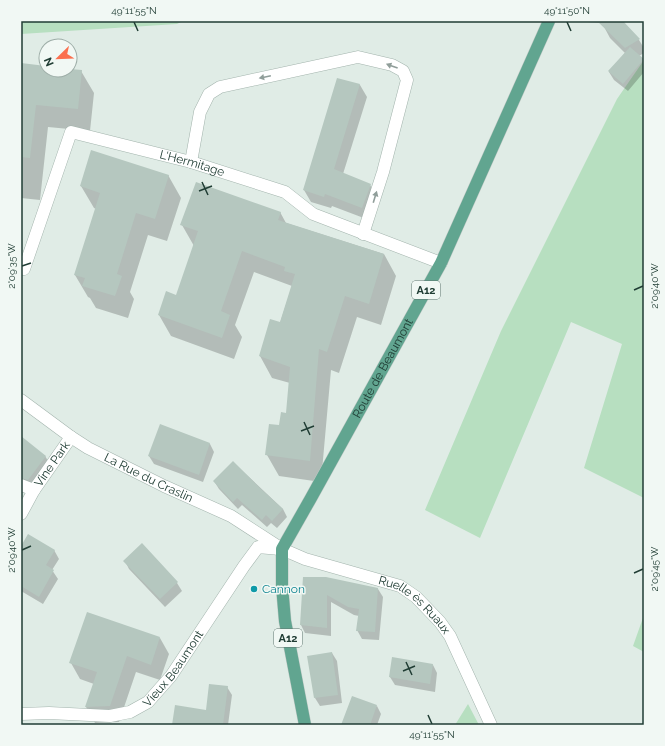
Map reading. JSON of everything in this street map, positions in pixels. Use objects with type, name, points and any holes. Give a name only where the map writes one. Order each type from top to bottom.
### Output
[{"type":"main road","name":"Route de Beaumont","points":[[305,725],[285,621],[282,586],[282,549],[441,263],[549,21]]},
{"type":"street","points":[[191,162],[200,112],[209,94],[220,87],[358,57],[392,65],[403,71],[407,80],[383,172],[363,234]]},
{"type":"street","name":"L'Hermitage","points":[[24,269],[71,132],[191,162],[285,192],[313,214],[441,263]]},
{"type":"street","name":"La Rue du Craslin","points":[[21,400],[88,448],[164,486],[231,516],[282,549]]},
{"type":"street","name":"Vine Park","points":[[21,514],[34,490],[71,437]]},
{"type":"street","name":"Vine Park","points":[[21,485],[34,490]]},
{"type":"street","name":"Vieux Beaumont","points":[[21,714],[49,713],[110,716],[130,712],[148,702],[171,676],[258,547],[282,549]]},
{"type":"street","name":"Ruelle ès Ruaux","points":[[282,549],[305,559],[400,586],[416,597],[440,622],[450,636],[491,725]]},
{"type":"green space","points":[[21,21],[183,21],[177,24],[21,34]]},
{"type":"green space","points":[[644,60],[644,498],[584,468],[622,344],[571,322],[480,538],[425,510],[501,331],[617,99]]},
{"type":"green space","points":[[644,615],[644,652],[633,646]]},
{"type":"green space","points":[[468,704],[479,725],[455,725]]},
{"type":"building","points":[[597,21],[623,21],[640,39],[625,48]]},
{"type":"building","points":[[630,47],[644,59],[623,84],[608,71]]},
{"type":"building","points":[[21,63],[38,65],[38,78],[78,78],[78,70],[82,70],[78,109],[36,105],[30,158],[21,157]]},
{"type":"building","points":[[337,78],[360,84],[334,169],[371,184],[362,208],[325,194],[324,197],[303,190]]},
{"type":"building","points":[[91,150],[169,175],[155,219],[136,213],[117,274],[122,276],[115,296],[82,286],[85,278],[74,275],[100,193],[80,186]]},
{"type":"building","points":[[196,182],[281,212],[278,220],[384,254],[369,304],[345,296],[327,352],[319,349],[310,461],[265,455],[269,424],[279,425],[281,412],[286,413],[290,367],[259,356],[270,319],[280,322],[295,274],[284,271],[285,267],[242,251],[221,311],[230,315],[222,338],[158,315],[166,291],[176,295],[198,231],[180,225]]},
{"type":"building","points":[[160,424],[210,443],[199,475],[148,456]]},
{"type":"building","points":[[21,436],[46,456],[28,480],[21,478]]},
{"type":"building","points":[[233,461],[283,509],[272,521],[266,515],[262,520],[237,498],[233,502],[213,481]]},
{"type":"building","points":[[28,534],[55,550],[46,565],[54,570],[39,597],[21,586],[21,546]]},
{"type":"building","points":[[142,543],[178,582],[160,599],[123,561]]},
{"type":"building","points":[[303,577],[326,577],[378,588],[375,632],[356,631],[359,609],[348,607],[327,595],[327,628],[300,625]]},
{"type":"building","points":[[87,612],[160,637],[151,665],[127,656],[110,706],[85,707],[97,672],[69,663]]},
{"type":"building","points":[[332,652],[338,695],[314,698],[307,656]]},
{"type":"building","points":[[392,657],[433,664],[430,684],[389,677]]},
{"type":"building","points":[[209,684],[228,686],[223,725],[172,725],[175,705],[206,710]]},
{"type":"building","points":[[352,696],[377,705],[370,725],[341,725]]},
{"type":"place","name":"Cannon","points":[[254,589]]}]
